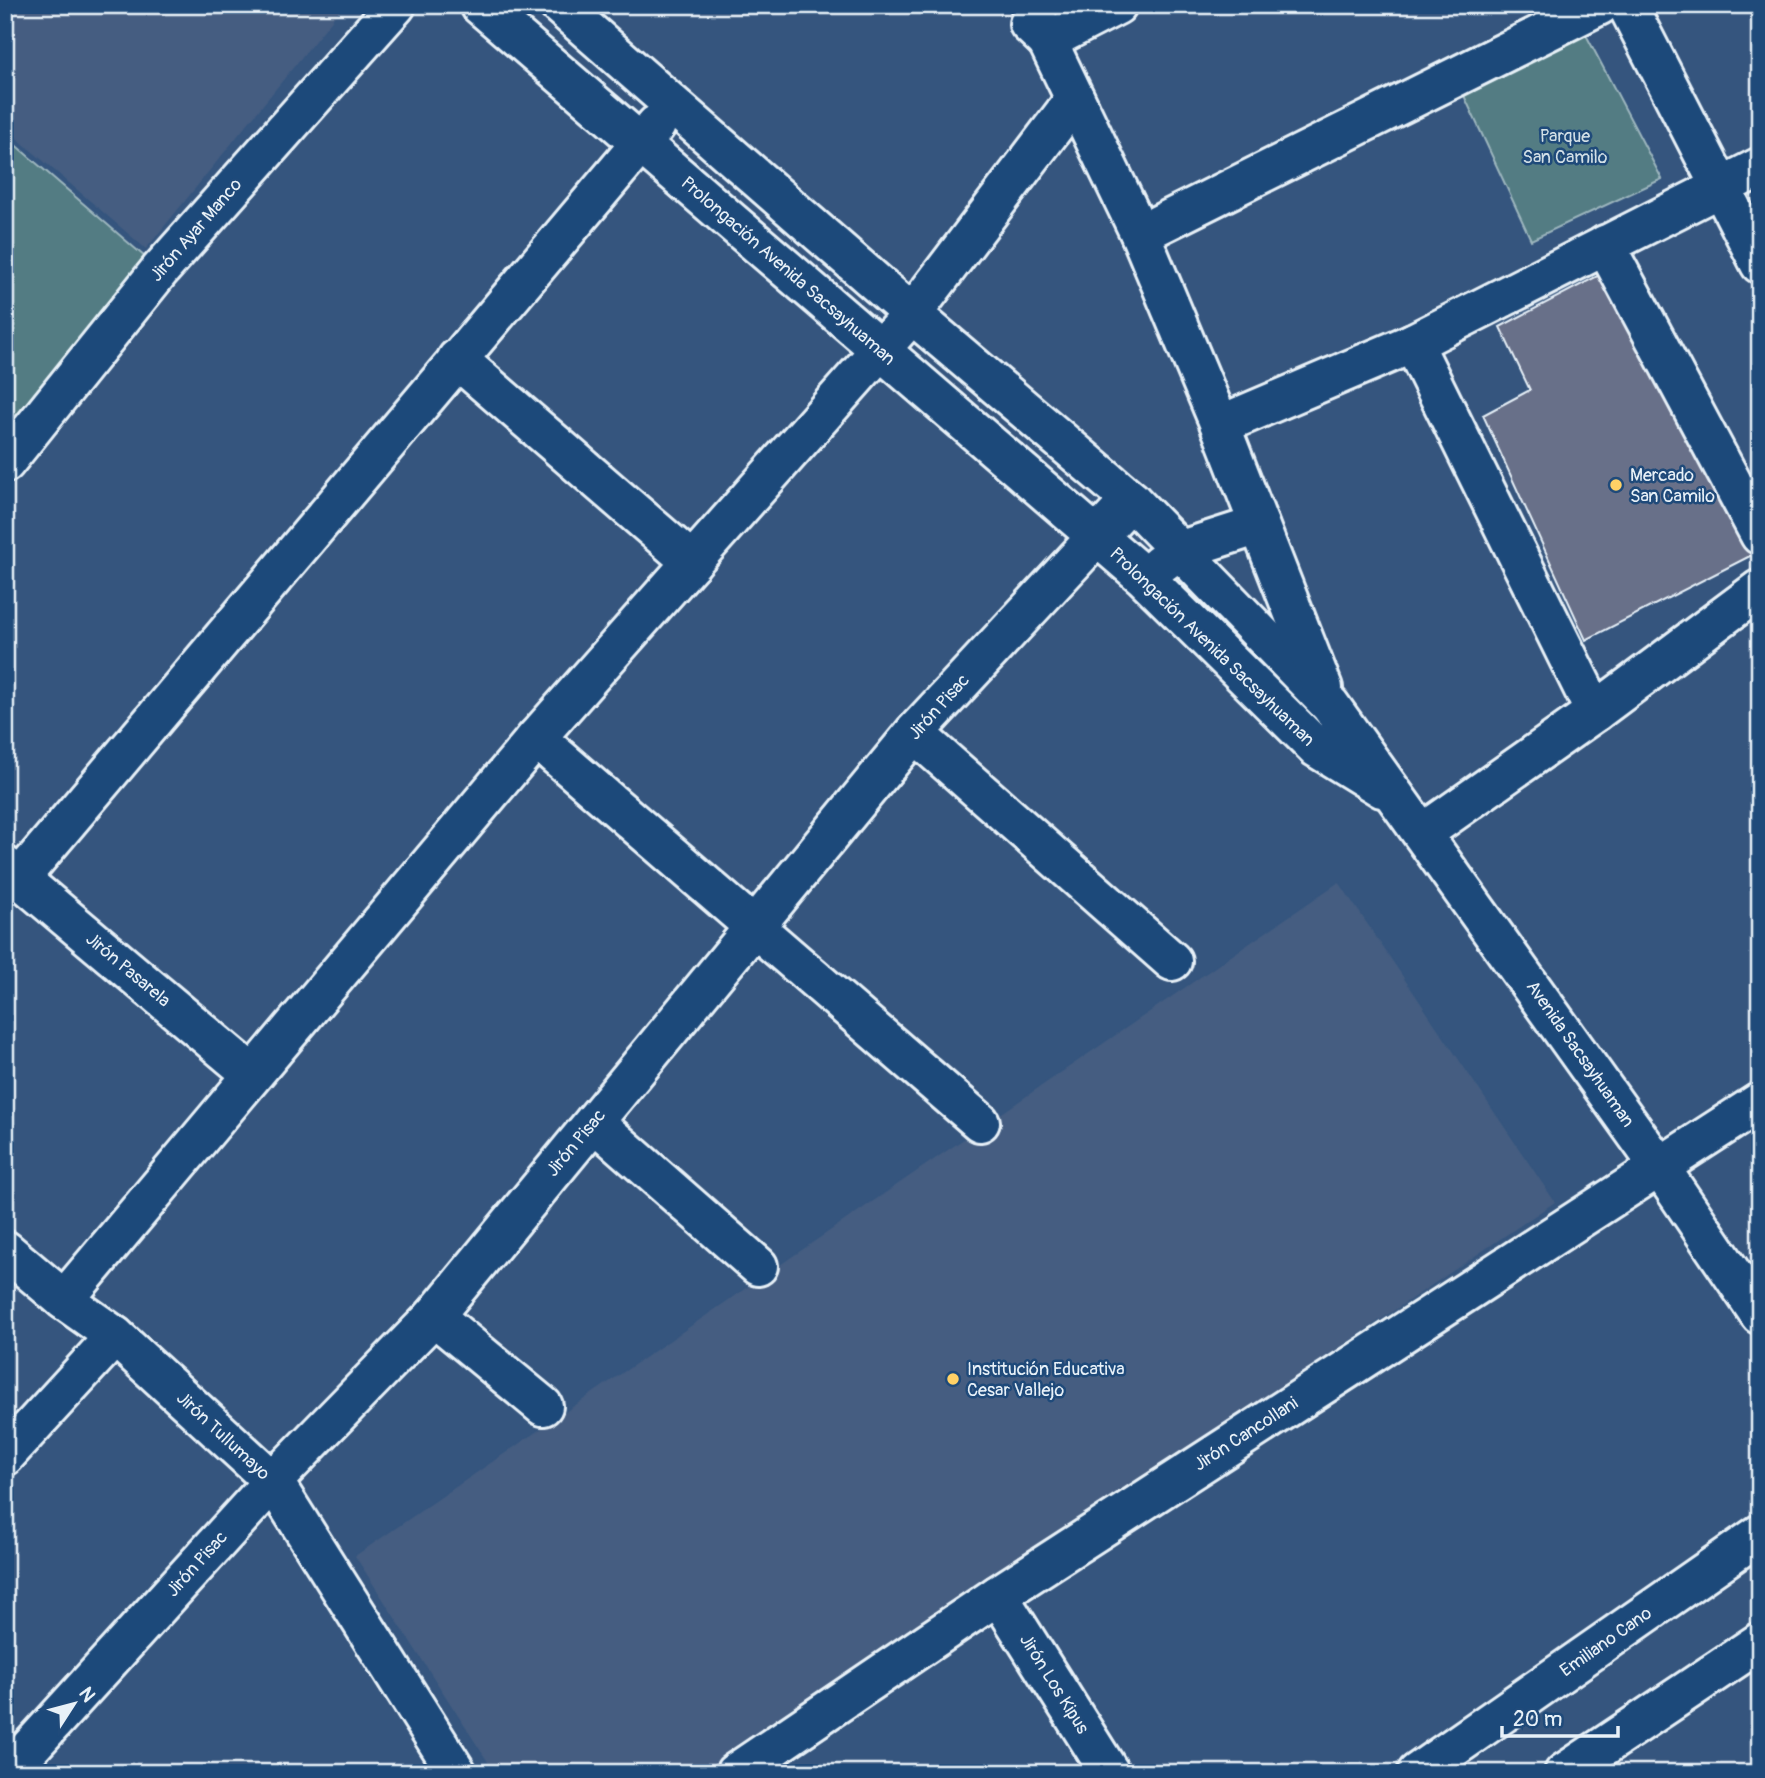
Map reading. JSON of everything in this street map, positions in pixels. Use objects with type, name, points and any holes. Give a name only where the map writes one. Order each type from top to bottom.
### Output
[{"type":"street","name":"Jirón Ayar Manco","points":[[5,463],[160,270],[396,5]]},
{"type":"street","name":"Prolongación Avenida Sacsayhuaman","points":[[480,5],[1143,576],[1317,748],[1396,797]]},
{"type":"street","points":[[559,5],[912,314],[1131,500],[1330,705],[1396,797]]},
{"type":"street","points":[[1007,5],[1047,40]]},
{"type":"street","points":[[1030,5],[1140,234],[1220,425],[1330,705],[1317,748]]},
{"type":"street","points":[[1047,40],[1117,5]]},
{"type":"street","points":[[1140,234],[1600,5]]},
{"type":"street","points":[[1627,5],[1760,264]]},
{"type":"street","points":[[64,1300],[536,738],[912,314],[1075,99]]},
{"type":"street","points":[[12,872],[457,359],[673,104]]},
{"type":"street","points":[[1220,425],[1413,343],[1760,167]]},
{"type":"street","points":[[1605,245],[1760,535]]},
{"type":"street","points":[[1413,343],[1595,712]]},
{"type":"street","points":[[457,359],[692,562]]},
{"type":"street","name":"Jirón Pisac","points":[[6,1773],[273,1481],[434,1316],[914,733],[1131,500]]},
{"type":"street","points":[[1143,576],[1178,551],[1259,525]]},
{"type":"street","points":[[1423,833],[1595,712],[1760,589]]},
{"type":"street","points":[[914,733],[1172,961]]},
{"type":"street","points":[[536,738],[979,1122]]},
{"type":"street","name":"Avenida Sacsayhuaman","points":[[1396,797],[1659,1166],[1760,1315]]},
{"type":"street","name":"Jirón Pasarela","points":[[12,872],[252,1074]]},
{"type":"street","name":"Jirón Cancollani","points":[[735,1773],[998,1595],[1760,1102]]},
{"type":"street","points":[[594,1122],[758,1266]]},
{"type":"street","name":"Jirón Tullumayo","points":[[5,1250],[64,1300],[115,1336],[273,1481],[457,1773]]},
{"type":"street","points":[[434,1316],[544,1406]]},
{"type":"street","points":[[5,1456],[115,1336]]},
{"type":"street","name":"Emiliano Cano","points":[[1417,1773],[1760,1534]]},
{"type":"street","name":"Jirón Los Kipus","points":[[998,1595],[1110,1773]]},
{"type":"street","points":[[1564,1773],[1760,1642]]},
{"type":"shaded area","points":[[5,5],[344,5],[146,249],[5,128]]},
{"type":"shaded area","name":"Institución Educativa Cesar Vallejo","points":[[1339,882],[1555,1202],[709,1773],[495,1773],[355,1556]]},
{"type":"green space","name":"Parque San Camilo","points":[[1584,31],[1662,179],[1531,240],[1460,87]]},
{"type":"green space","points":[[5,136],[160,270],[5,463]]},
{"type":"building","name":"Mercado San Camilo","points":[[1607,271],[1754,554],[1586,640],[1483,415],[1530,390],[1500,327]]},
{"type":"place","name":"Mercado San Camilo","points":[[1616,485]]},
{"type":"place","name":"Institución Educativa Cesar Vallejo","points":[[953,1379]]}]
